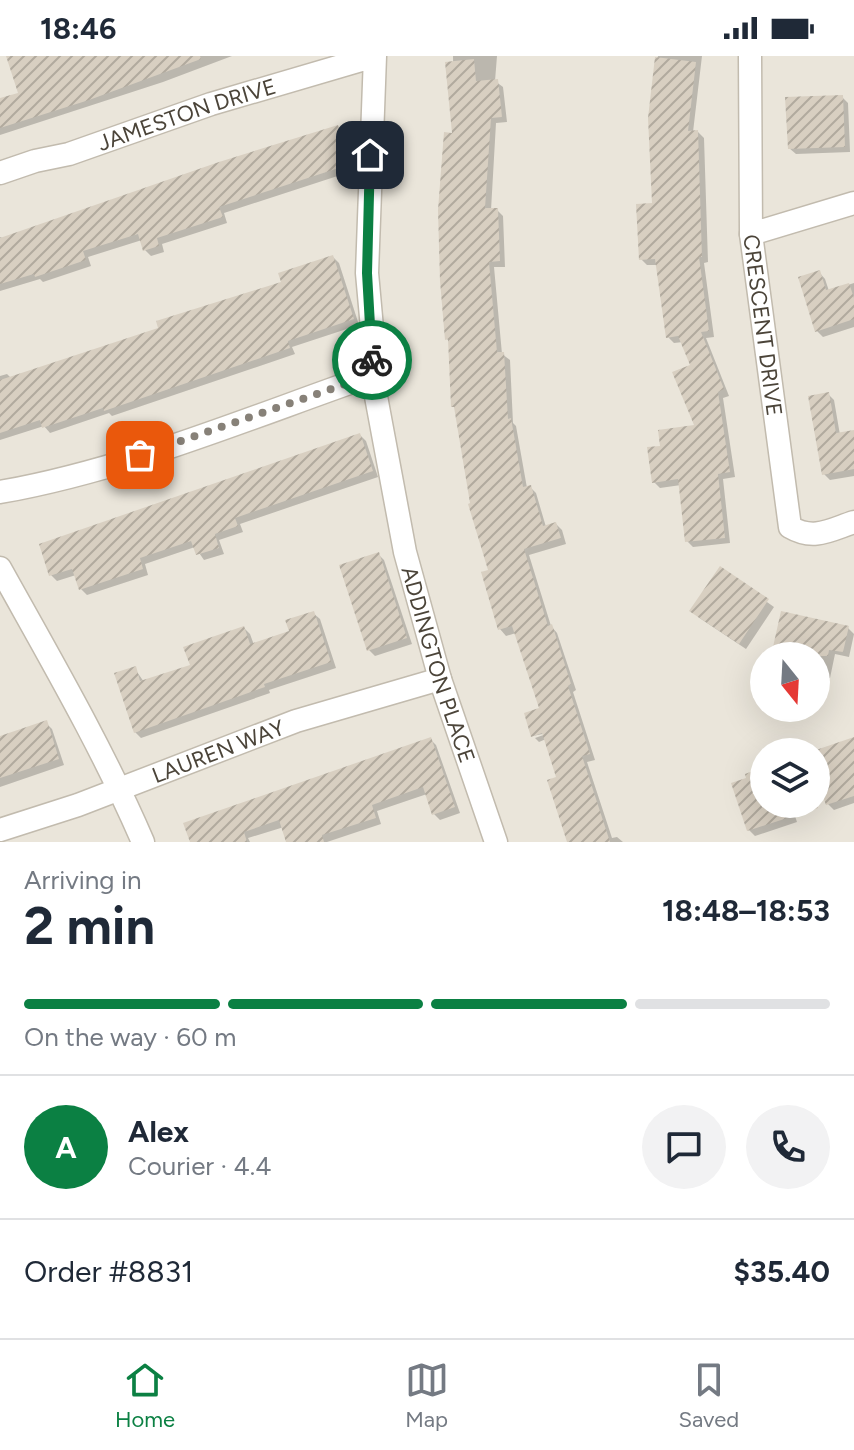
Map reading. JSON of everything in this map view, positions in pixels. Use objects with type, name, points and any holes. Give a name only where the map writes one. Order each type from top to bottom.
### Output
[{"type":"street","name":"JAMESTON DRIVE","points":[[0,173],[69,154],[211,104],[375,56]]},
{"type":"street","name":"ADDINGTON PLACE","points":[[375,56],[367,273],[372,375],[405,552],[440,679],[496,842]]},
{"type":"street","name":"CRESCENT DRIVE","points":[[750,56],[751,234],[790,527],[802,534],[815,535],[854,522]]},
{"type":"street","points":[[751,234],[854,203]]},
{"type":"street","points":[[0,492],[58,479],[167,447],[372,375]]},
{"type":"street","points":[[0,568],[120,789],[143,842]]},
{"type":"street","name":"LAUREN WAY","points":[[0,830],[120,789],[296,721],[440,679]]},
{"type":"shaded area","points":[[0,56],[854,56],[854,842],[0,842]]},
{"type":"building","points":[[6,56],[200,56],[201,59],[89,100],[0,128],[0,98],[18,93]]},
{"type":"building","points":[[655,57],[696,62],[688,131],[698,130],[702,257],[699,257],[709,331],[701,332],[724,389],[718,392],[730,472],[718,474],[725,538],[685,542],[678,479],[652,483],[647,447],[660,446],[658,430],[694,425],[672,372],[690,365],[678,336],[666,338],[655,259],[639,260],[636,204],[652,203],[648,118]]},
{"type":"building","points":[[474,59],[476,81],[498,79],[502,117],[491,118],[485,208],[498,208],[500,261],[489,262],[497,352],[504,352],[508,419],[511,418],[523,487],[531,485],[543,526],[556,522],[561,538],[524,549],[548,626],[552,624],[571,684],[568,686],[590,754],[582,756],[610,842],[567,842],[547,780],[556,777],[542,733],[531,737],[524,713],[539,708],[512,626],[498,630],[481,572],[488,570],[468,504],[454,407],[451,407],[448,339],[445,340],[440,281],[438,210],[444,132],[452,133],[445,62]]},
{"type":"building","points":[[843,95],[845,147],[788,149],[785,97]]},
{"type":"building","points":[[338,125],[351,164],[219,207],[223,217],[157,238],[159,246],[143,251],[138,234],[83,251],[86,260],[35,277],[34,274],[0,284],[0,238],[219,162]]},
{"type":"building","points":[[333,255],[354,319],[288,341],[290,348],[104,411],[103,408],[42,428],[40,420],[0,433],[0,380],[158,328],[156,321],[281,282],[278,273]]},
{"type":"building","points":[[820,270],[826,290],[849,283],[854,298],[854,319],[815,332],[798,277]]},
{"type":"building","points":[[829,392],[836,433],[854,430],[854,469],[822,475],[808,396]]},
{"type":"building","points":[[360,433],[373,471],[235,518],[238,526],[215,534],[219,548],[196,555],[191,541],[140,558],[143,569],[79,590],[72,569],[49,576],[39,544]]},
{"type":"building","points":[[379,552],[407,638],[367,651],[339,565]]},
{"type":"building","points":[[720,566],[769,599],[739,644],[689,611]]},
{"type":"building","points":[[314,611],[331,662],[134,733],[114,673],[136,666],[140,681],[190,665],[183,647],[244,626],[250,644],[289,631],[285,620]]},
{"type":"building","points":[[781,611],[849,626],[843,652],[830,650],[830,642],[774,642]]},
{"type":"building","points":[[47,720],[59,759],[0,778],[0,736]]},
{"type":"building","points":[[431,737],[455,807],[432,815],[423,787],[372,805],[376,818],[322,835],[324,842],[286,842],[279,820],[244,832],[247,842],[190,842],[183,823]]},
{"type":"building","points":[[854,737],[854,796],[830,804],[830,745]]},
{"type":"building","points":[[750,772],[750,818],[787,818],[747,831],[731,783],[746,778],[745,774]]},
{"type":"way so far","points":[[140,455],[372,375],[372,360]]},
{"type":"route","points":[[370,155],[367,273],[372,360]]}]
